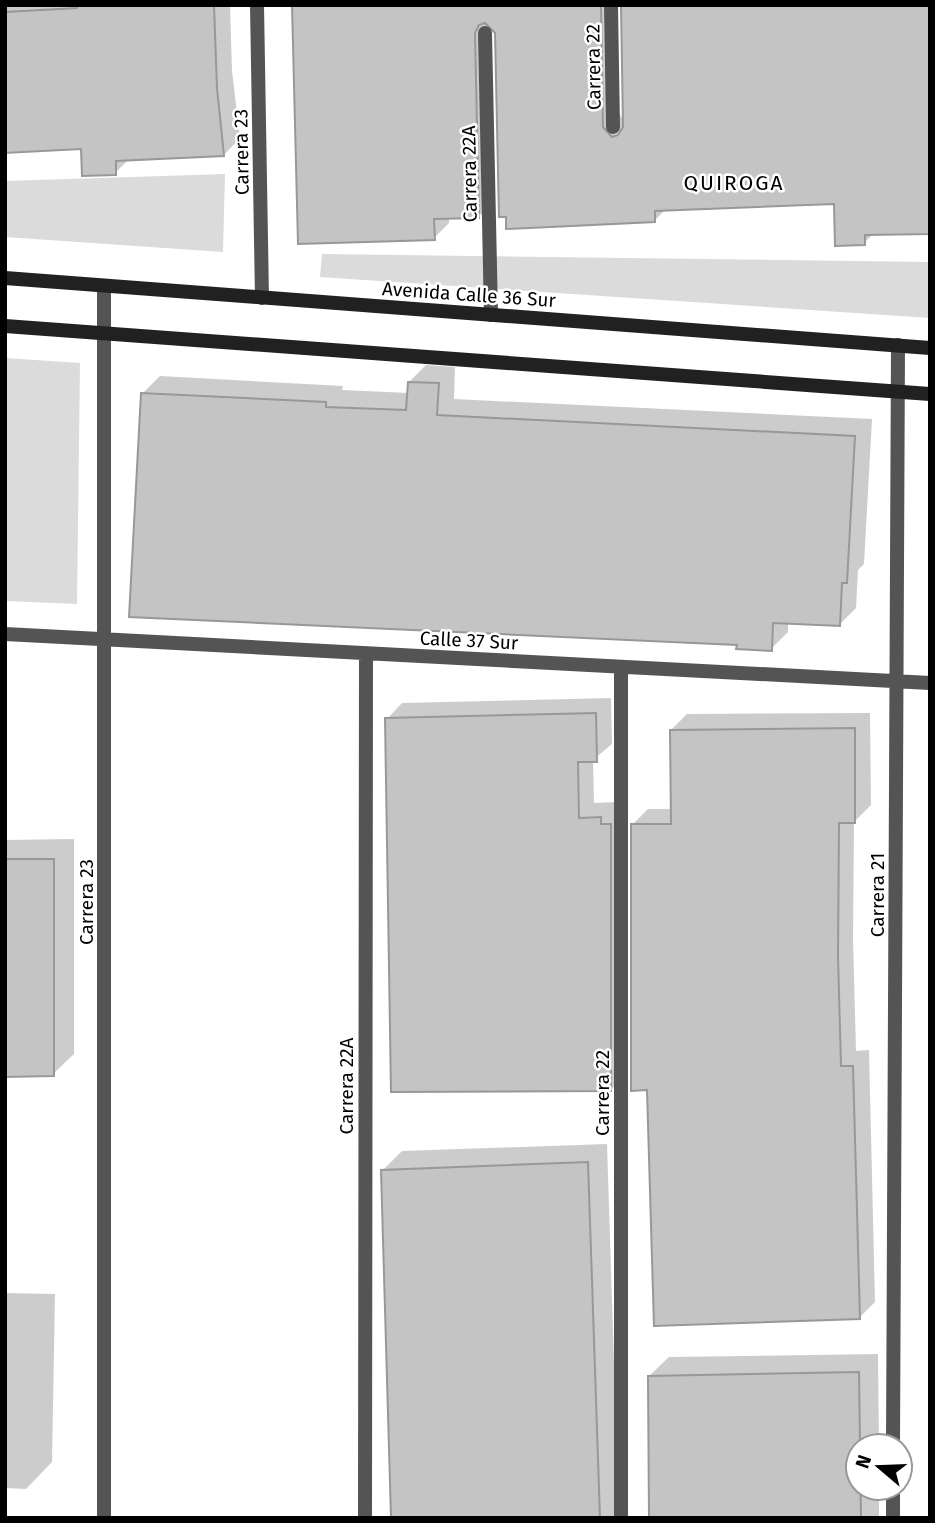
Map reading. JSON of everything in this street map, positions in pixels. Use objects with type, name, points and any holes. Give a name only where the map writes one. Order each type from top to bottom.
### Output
[{"type":"main road","name":"Avenida Calle 36 Sur","points":[[5,278],[930,348]]},
{"type":"main road","points":[[5,326],[930,394]]},
{"type":"street","name":"Carrera 23","points":[[257,5],[262,298]]},
{"type":"street","name":"Carrera 22","points":[[611,5],[613,127]]},
{"type":"street","name":"Carrera 22A","points":[[485,33],[491,315]]},
{"type":"street","name":"Carrera 23","points":[[104,286],[104,1518]]},
{"type":"street","name":"Carrera 21","points":[[893,1432],[898,345]]},
{"type":"street","name":"Calle 37 Sur","points":[[5,634],[930,683]]},
{"type":"street","name":"Carrera 22A","points":[[365,1518],[366,654]]},
{"type":"street","name":"Carrera 22","points":[[621,668],[621,1518]]},
{"type":"shaded area","points":[[225,174],[223,252],[5,237],[5,181]]},
{"type":"shaded area","points":[[322,254],[930,262],[930,318],[320,277]]},
{"type":"shaded area","points":[[5,358],[80,363],[77,604],[5,601]]},
{"type":"building","points":[[77,5],[214,5],[217,88],[224,156],[116,161],[116,175],[82,176],[81,149],[5,153],[5,12],[77,8]]},
{"type":"building","points":[[292,5],[601,5],[603,127],[612,137],[618,135],[623,127],[621,5],[930,5],[930,234],[865,235],[865,245],[835,246],[834,204],[655,211],[655,222],[506,229],[506,217],[499,217],[495,33],[485,23],[479,25],[475,33],[479,218],[434,219],[435,240],[298,244]]},
{"type":"building","points":[[408,382],[439,383],[437,415],[855,436],[847,583],[842,583],[840,626],[773,623],[772,651],[736,649],[737,645],[129,617],[141,393],[326,402],[326,407],[406,410]]},
{"type":"building","points":[[596,713],[597,762],[578,762],[579,818],[601,817],[601,824],[611,824],[611,1091],[391,1092],[385,718]]},
{"type":"building","points":[[855,728],[855,823],[839,823],[838,956],[841,1066],[853,1066],[860,1319],[654,1326],[647,1090],[631,1091],[631,824],[671,824],[670,730]]},
{"type":"building","points":[[5,859],[54,859],[54,1076],[5,1077]]},
{"type":"building","points":[[588,1162],[600,1518],[391,1518],[381,1170]]},
{"type":"building","points":[[859,1372],[860,1432],[844,1432],[844,1502],[861,1502],[861,1518],[649,1518],[648,1376]]},
{"type":"district","name":"QUIROGA","points":[[734,183]]}]
